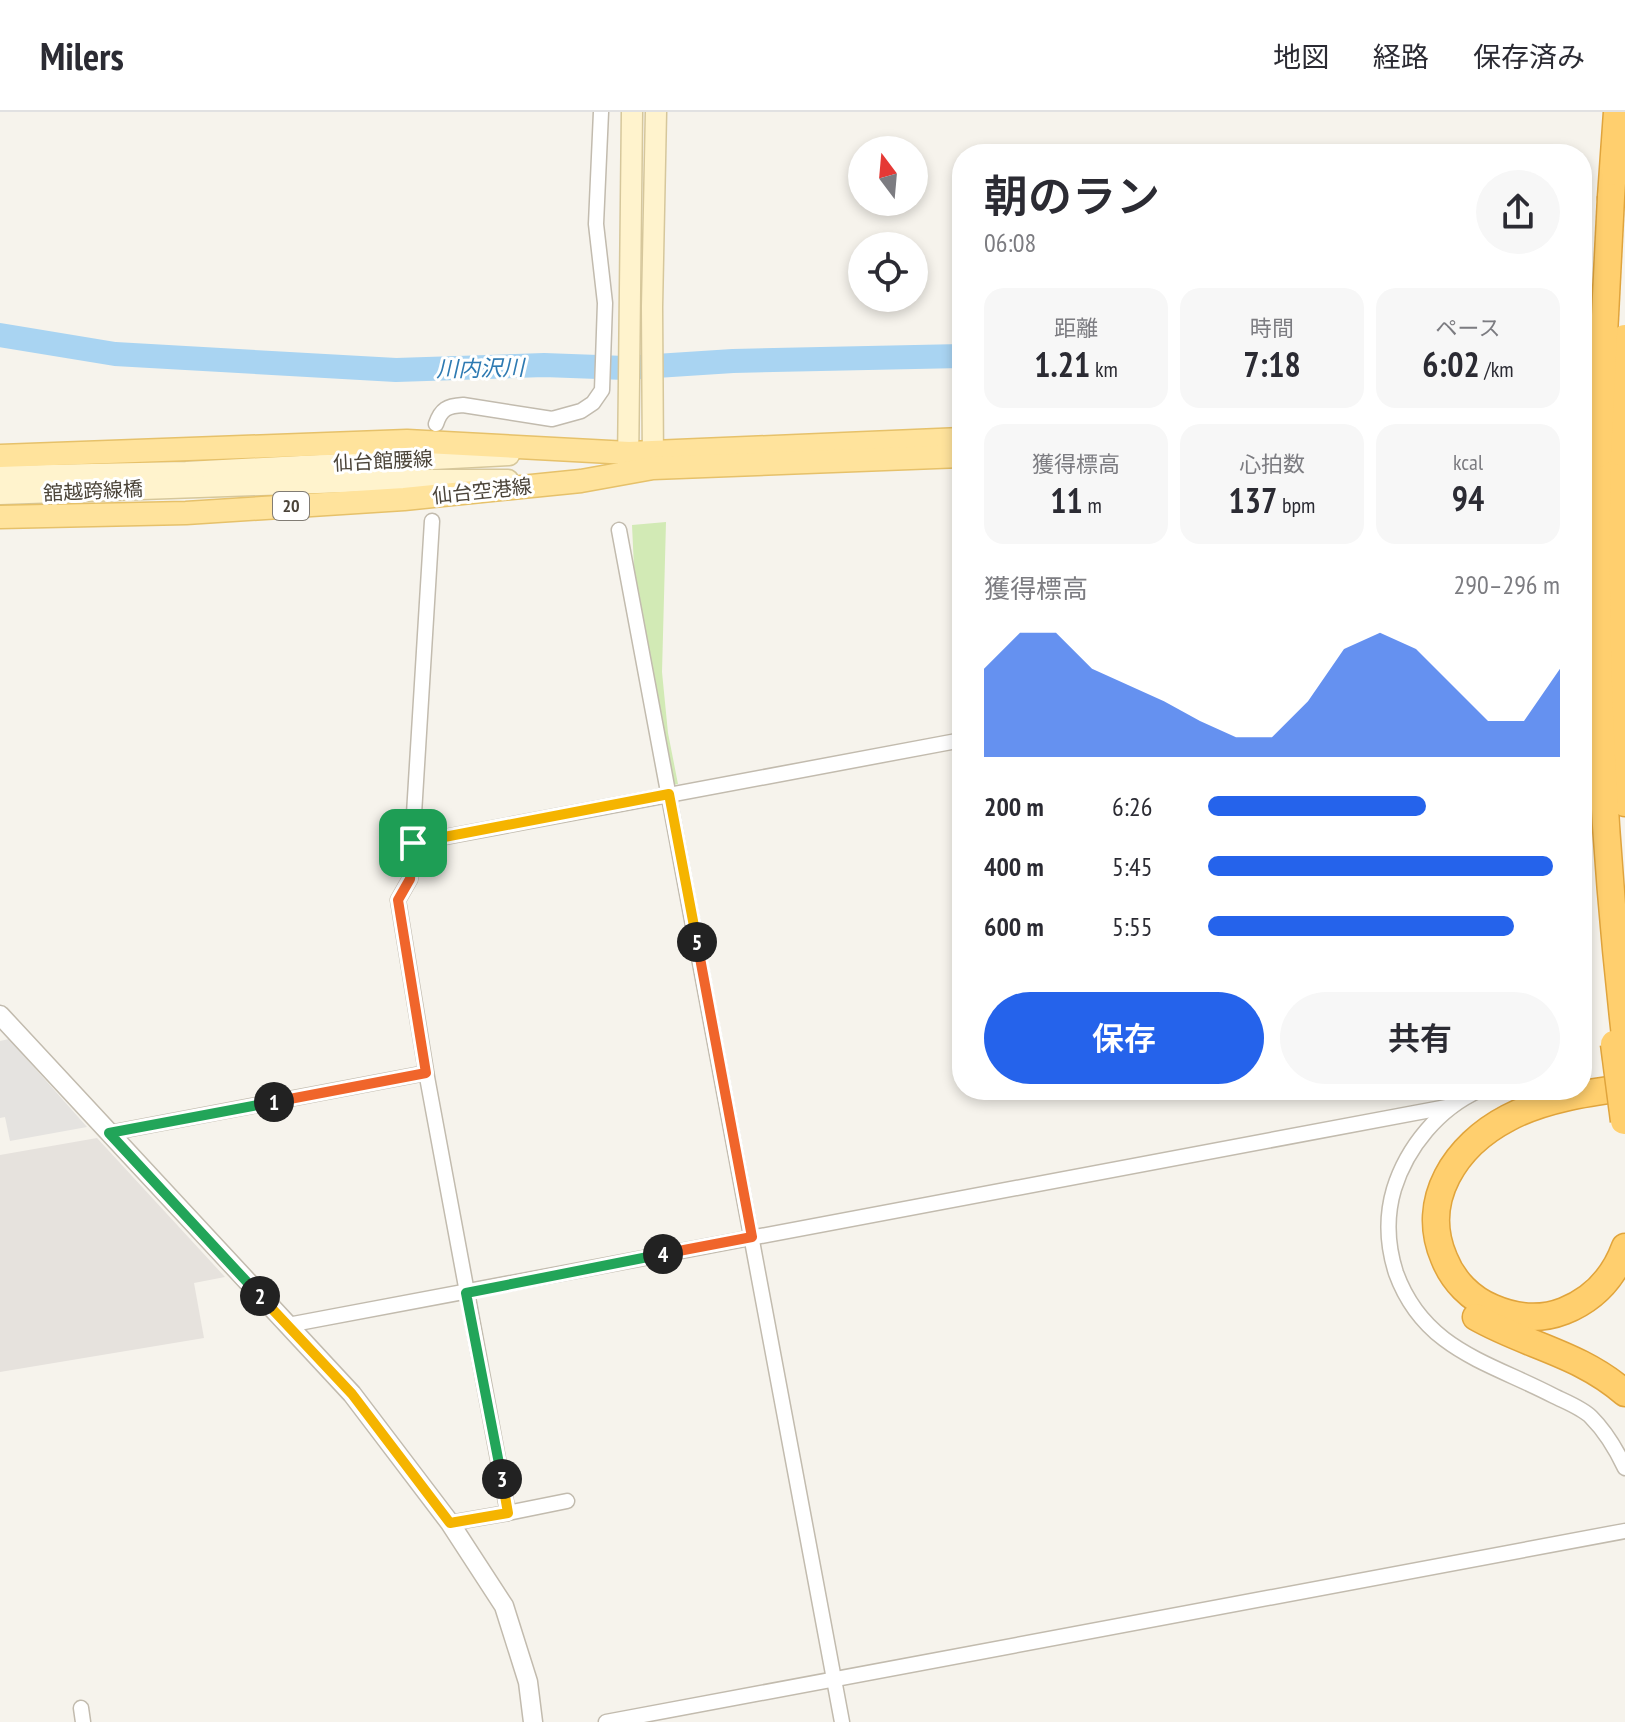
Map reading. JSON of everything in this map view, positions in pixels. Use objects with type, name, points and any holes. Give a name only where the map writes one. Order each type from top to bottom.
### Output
[{"type":"highway","points":[[1617,112],[1611,197],[1614,444],[1625,803]]},
{"type":"highway","points":[[1625,338],[1596,630],[1609,882],[1604,953],[1619,1040],[1625,1124]]},
{"type":"highway","points":[[1592,1079],[1625,1074]]},
{"type":"highway","points":[[1592,1093],[1625,1088]]},
{"type":"highway","points":[[1514,1100],[1485,1114],[1455,1138],[1434,1168],[1420,1218],[1426,1255],[1442,1286],[1471,1314],[1492,1326],[1577,1359],[1625,1393]]},
{"type":"highway","points":[[1562,1100],[1529,1109],[1487,1131],[1456,1160],[1438,1196],[1435,1230],[1446,1264],[1468,1293],[1481,1303],[1520,1316],[1539,1317],[1577,1306],[1609,1279],[1625,1247]]},
{"type":"main road","points":[[629,463],[632,112]]},
{"type":"main road","points":[[653,460],[656,112]]},
{"type":"main road","points":[[1592,412],[1625,410]]},
{"type":"main road","points":[[1592,433],[1614,444]]},
{"type":"main road","name":"仙台空港線","points":[[0,517],[186,513],[342,503],[581,481],[629,463],[653,460],[952,440]]},
{"type":"main road","name":"仙台空港線","points":[[0,456],[407,441],[581,451],[629,463]]},
{"type":"main road","name":"仙台館腰線","points":[[186,479],[581,451]]},
{"type":"main road","name":"仙台空港線","points":[[653,460],[952,456]]},
{"type":"main road","name":"舘越跨線橋","points":[[0,476],[186,479]]},
{"type":"main road","name":"仙台館腰線","points":[[186,479],[581,481]]},
{"type":"main road","name":"舘越跨線橋","points":[[0,494],[186,479]]},
{"type":"street","points":[[436,424],[443,409],[450,406],[552,419],[569,416],[593,403],[604,384],[605,303],[596,224],[601,112]]},
{"type":"street","points":[[432,521],[410,879],[398,900],[426,1073],[508,1513]]},
{"type":"street","points":[[619,530],[842,1722]]},
{"type":"street","points":[[413,843],[952,742]]},
{"type":"street","points":[[0,1015],[352,1394],[450,1523],[504,1606],[528,1682],[533,1722]]},
{"type":"street","points":[[109,1133],[426,1073]]},
{"type":"street","points":[[1462,1100],[1425,1132],[1408,1154],[1392,1197],[1389,1244],[1401,1285],[1426,1325],[1445,1341],[1480,1362],[1589,1415],[1612,1442],[1625,1468]]},
{"type":"street","points":[[288,1325],[1452,1106]]},
{"type":"street","points":[[450,1523],[567,1501]]},
{"type":"street","points":[[606,1722],[1625,1531]]},
{"type":"shaded area","points":[[9,1039],[87,1127],[10,1141],[5,1117],[0,1118],[0,1041]]},
{"type":"shaded area","points":[[97,1138],[225,1277],[194,1283],[204,1338],[0,1372],[0,1155]]},
{"type":"green space","points":[[666,522],[662,672],[668,733],[678,784],[672,785],[635,589],[632,525]]},
{"type":"waterway","name":"川内沢川","points":[[0,335],[115,354],[396,370],[544,365],[625,368],[733,361],[952,356]]},
{"type":"waterway","name":"川内沢川","points":[[1592,346],[1624,344]]},
{"type":"route","points":[[669,794],[752,1237],[466,1293],[508,1513],[450,1523],[352,1394],[109,1133],[426,1073],[398,900],[410,879],[413,843],[669,794]]}]
